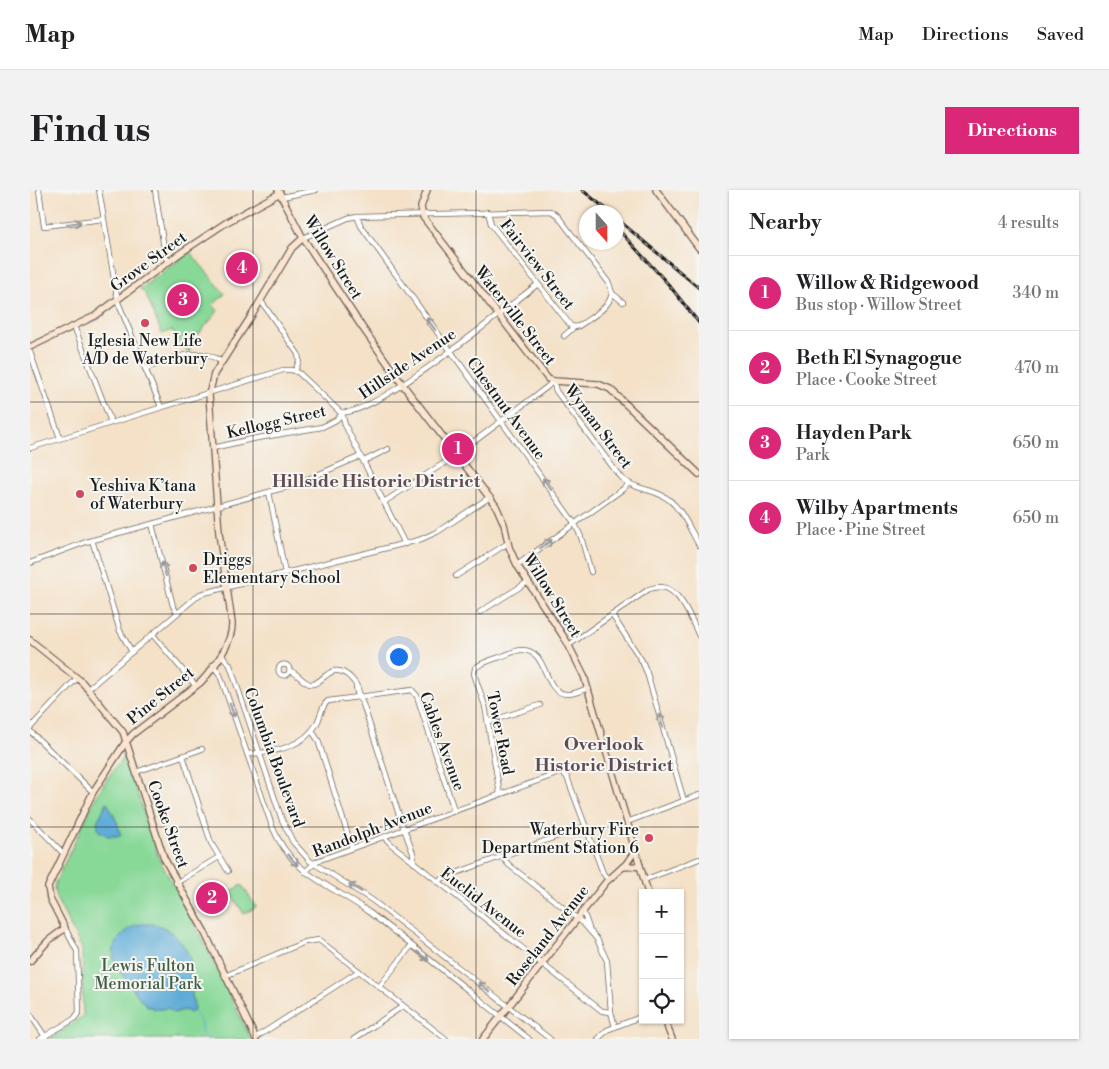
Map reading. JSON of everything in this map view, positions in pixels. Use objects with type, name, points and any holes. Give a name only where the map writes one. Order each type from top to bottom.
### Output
[{"type":"street","points":[[39,190],[44,226],[104,219]]},
{"type":"street","points":[[100,190],[117,300],[161,407]]},
{"type":"street","points":[[155,190],[165,255],[168,262]]},
{"type":"street","points":[[280,194],[316,190]]},
{"type":"street","points":[[422,214],[421,207],[427,190]]},
{"type":"street","points":[[656,190],[699,248]]},
{"type":"street","name":"Grove Street","points":[[30,347],[95,316],[168,262],[232,219],[280,194]]},
{"type":"street","name":"Willow Street","points":[[280,194],[303,238],[403,385],[490,497],[499,512],[517,565],[579,663],[647,889]]},
{"type":"street","name":"Fairview Street","points":[[488,212],[491,224],[568,322],[574,327]]},
{"type":"street","points":[[303,238],[350,217],[357,216],[553,212],[609,283],[612,294],[623,302]]},
{"type":"street","name":"Waterville Street","points":[[422,214],[547,378],[553,381],[598,384],[610,388],[699,474]]},
{"type":"street","name":"Chestnut Avenue","points":[[357,216],[361,226],[575,524],[581,537],[591,572]]},
{"type":"street","name":"Pine Street","points":[[44,1038],[74,1019],[79,1012],[77,951],[50,899],[48,889],[63,853],[93,792],[126,741],[206,676],[221,654],[232,631],[217,506],[209,405],[210,392],[213,376],[294,245],[303,238]]},
{"type":"street","name":"Hillside Avenue","points":[[342,413],[364,408],[403,385],[451,351],[538,284]]},
{"type":"street","name":"Fairview Street","points":[[564,336],[606,305],[611,300],[612,294]]},
{"type":"street","points":[[261,301],[298,354],[299,361],[295,371]]},
{"type":"street","points":[[74,326],[111,422]]},
{"type":"street","points":[[30,352],[60,438]]},
{"type":"street","points":[[145,369],[173,357],[183,355],[214,356],[222,362]]},
{"type":"street","points":[[30,448],[280,370],[295,371],[342,413],[345,425],[405,544]]},
{"type":"street","points":[[384,502],[457,454],[553,381]]},
{"type":"street","name":"Wyman Street","points":[[553,381],[556,391],[628,484]]},
{"type":"street","name":"Kellogg Street","points":[[213,448],[322,427],[336,420],[342,413]]},
{"type":"street","points":[[30,555],[31,562],[92,540],[298,484],[388,449]]},
{"type":"street","points":[[517,565],[628,484],[661,495],[671,502],[678,510],[699,545]]},
{"type":"street","points":[[269,492],[285,573]]},
{"type":"street","points":[[88,689],[200,594],[405,544],[433,534],[490,497]]},
{"type":"street","points":[[152,524],[177,614]]},
{"type":"street","points":[[92,540],[120,631],[132,652]]},
{"type":"street","points":[[456,576],[508,543]]},
{"type":"street","points":[[480,612],[528,582]]},
{"type":"street","points":[[569,645],[649,589],[661,587],[671,590],[678,597],[690,616],[699,636]]},
{"type":"street","points":[[612,615],[642,661],[647,673],[684,801]]},
{"type":"street","points":[[153,635],[196,686]]},
{"type":"street","name":"Cooke Street","points":[[30,640],[77,678],[121,729],[162,853],[176,883],[200,924],[256,1038]]},
{"type":"street","name":"Tower Road","points":[[500,794],[483,698],[474,676],[474,670],[480,664],[525,650],[536,655],[553,686],[561,693],[569,694],[588,688]]},
{"type":"street","name":"Columbia Boulevard","points":[[221,654],[230,665],[284,826],[298,848],[314,863],[366,895],[550,1039]]},
{"type":"street","name":"Columbia Boulevard","points":[[214,666],[220,675],[274,831],[288,854],[305,872],[360,906],[530,1039],[538,1030]]},
{"type":"street","points":[[290,671],[312,684],[330,672],[341,672],[349,676],[360,692],[413,852],[414,863]]},
{"type":"street","points":[[77,678],[30,730],[93,792]]},
{"type":"street","name":"Cables Avenue","points":[[247,754],[267,753],[296,743],[312,731],[326,702],[408,689],[415,692],[454,810]]},
{"type":"street","points":[[488,722],[540,705]]},
{"type":"street","points":[[312,731],[318,740],[352,848]]},
{"type":"street","points":[[136,772],[202,749]]},
{"type":"street","points":[[183,756],[211,843],[228,870]]},
{"type":"street","name":"Randolph Avenue","points":[[305,872],[314,863],[352,848],[562,772],[568,778],[586,826]]},
{"type":"street","points":[[627,822],[699,795]]},
{"type":"street","points":[[30,819],[63,853]]},
{"type":"street","points":[[438,882],[444,878],[586,826],[603,872],[608,880]]},
{"type":"street","name":"Euclid Avenue","points":[[384,836],[389,843],[600,1009],[611,1012]]},
{"type":"street","name":"Roseland Avenue","points":[[483,1039],[608,880],[623,867],[635,851]]},
{"type":"street","points":[[176,883],[219,857]]},
{"type":"street","points":[[502,857],[508,865],[578,919],[590,930],[601,945],[607,960],[611,1012],[615,1026]]},
{"type":"street","points":[[644,880],[699,859]]},
{"type":"street","points":[[623,867],[640,866]]},
{"type":"street","points":[[333,890],[339,879]]},
{"type":"street","points":[[583,911],[590,930]]},
{"type":"street","points":[[389,929],[397,919]]},
{"type":"street","points":[[30,961],[48,941],[65,928]]},
{"type":"street","points":[[225,976],[305,942],[314,940],[325,944],[446,1039]]},
{"type":"street","points":[[380,987],[411,946]]},
{"type":"street","points":[[448,975],[456,966]]},
{"type":"street","points":[[256,1038],[359,971]]},
{"type":"street","points":[[354,1039],[404,1006]]},
{"type":"street","points":[[30,1014],[44,1038]]},
{"type":"street","points":[[598,1039],[607,1030],[639,1017]]},
{"type":"street","points":[[667,1024],[672,1039]]},
{"type":"green space","points":[[190,252],[225,294],[213,305],[218,311],[198,335],[195,333],[189,344],[190,352],[186,351],[172,330],[162,334],[146,295],[140,289]]},
{"type":"green space","name":"Lewis Fulton Memorial Park","points":[[125,755],[159,859],[200,934],[251,1039],[50,1039],[83,1016],[82,949],[56,898],[55,883],[98,793]]},
{"type":"green space","points":[[242,885],[256,907],[244,914],[230,892]]},
{"type":"water","points":[[107,802],[117,822],[121,836],[108,836],[99,831],[97,822]]},
{"type":"water","points":[[142,924],[161,926],[173,934],[184,946],[191,966],[190,980],[194,1009],[191,1013],[184,1010],[174,1013],[168,1008],[156,1009],[149,1006],[140,999],[118,968],[114,955],[117,942],[129,929]]},
{"type":"waterway","points":[[193,1010],[200,1021],[202,1034],[207,1039]]},
{"type":"railway","points":[[582,190],[601,205]]},
{"type":"railway","points":[[624,225],[699,288]]},
{"type":"railway","points":[[624,236],[669,285],[699,323]]},
{"type":"place","name":"Wilby Apartments","points":[[242,268]]},
{"type":"place","name":"Hayden Park","points":[[183,300]]},
{"type":"place","name":"Iglesia New Life A/D de Waterbury","points":[[145,323]]},
{"type":"place","name":"Willow & Ridgewood","points":[[458,449]]},
{"type":"place","name":"Yeshiva K’tana of Waterbury","points":[[80,494]]},
{"type":"place","name":"Driggs Elementary School","points":[[193,568]]},
{"type":"place","name":"Waterbury Fire Department Station 6","points":[[649,838]]},
{"type":"place","name":"Beth El Synagogue","points":[[212,898]]},
{"type":"district","name":"Hillside Historic District","points":[[376,481]]},
{"type":"district","name":"Overlook Historic District","points":[[604,754]]}]
